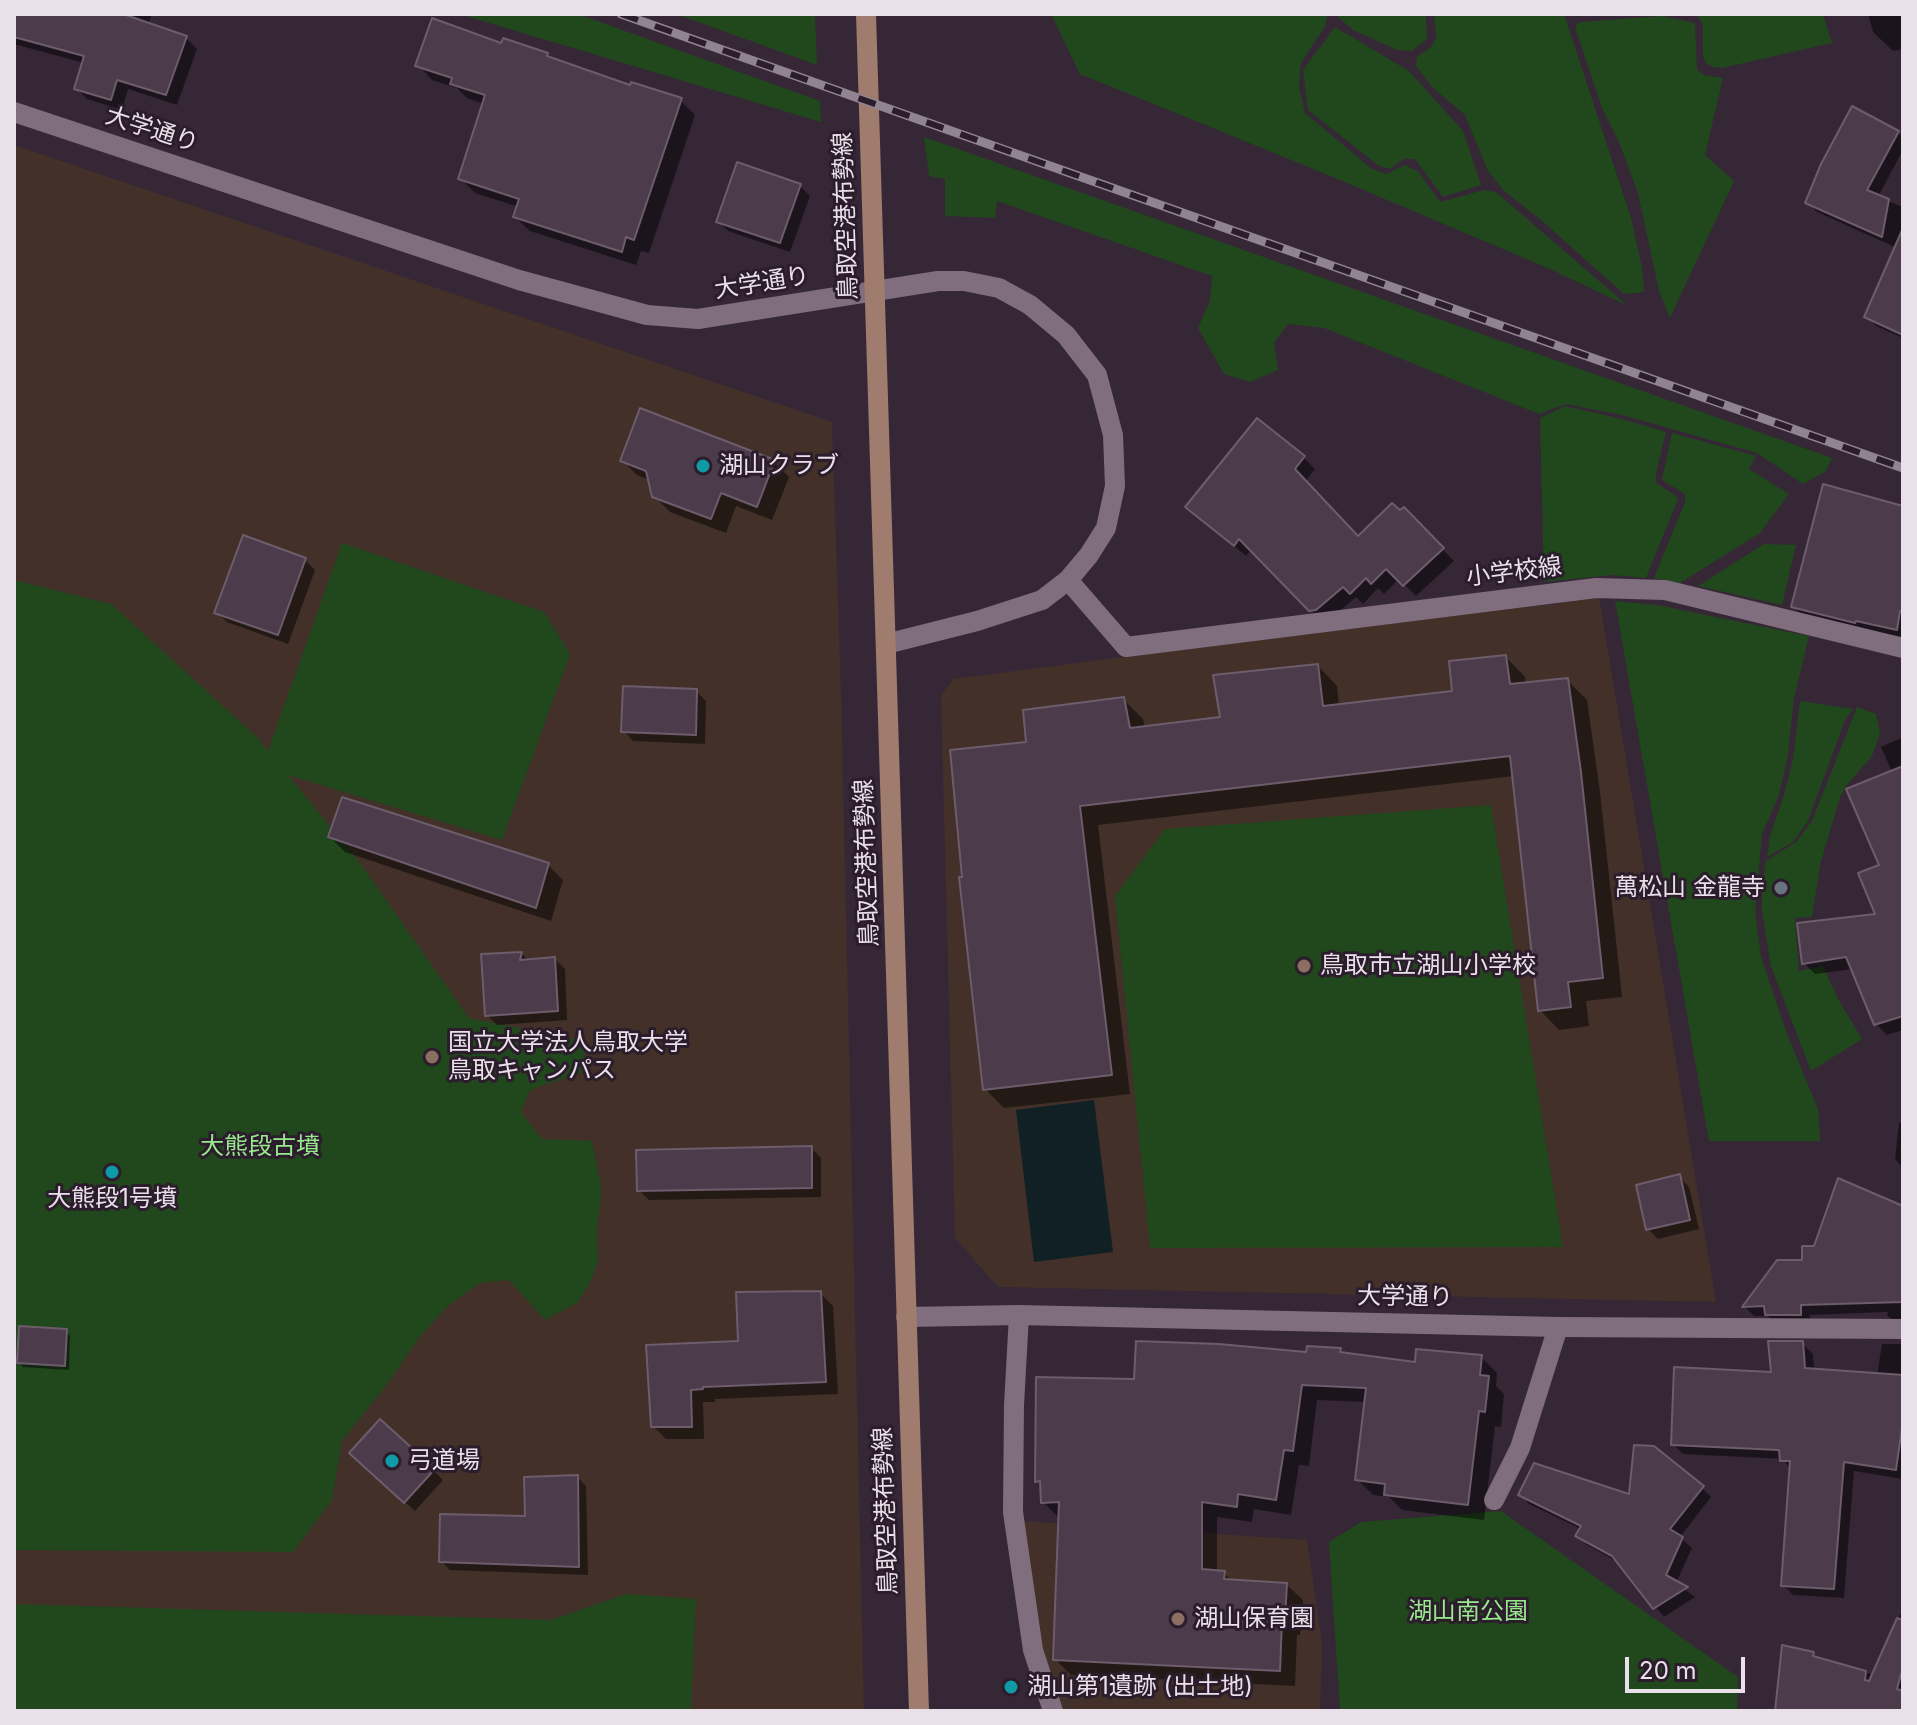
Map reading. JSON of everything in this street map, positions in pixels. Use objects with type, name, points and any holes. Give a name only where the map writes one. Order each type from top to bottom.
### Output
[{"type":"main road","name":"鳥取空港布勢線","points":[[866,16],[919,1711]]},
{"type":"street","name":"大学通り","points":[[14,112],[519,280],[647,315],[698,319],[938,281],[964,281],[999,288],[1030,305],[1066,335],[1097,375],[1113,435],[1115,486],[1106,528],[1068,580],[1042,600],[977,621],[886,644]]},
{"type":"street","name":"小学校線","points":[[1068,580],[1126,647],[1596,588],[1665,590],[1903,648]]},
{"type":"street","name":"大学通り","points":[[906,1317],[1019,1315],[1558,1327],[1903,1329]]},
{"type":"street","points":[[1019,1315],[1013,1512],[1033,1650],[1053,1711]]},
{"type":"street","points":[[1494,1500],[1520,1448],[1558,1327]]},
{"type":"shaded area","name":"国立大学法人鳥取大学 鳥取キャンパス","points":[[14,145],[832,422],[864,1711],[14,1711]]},
{"type":"shaded area","name":"鳥取市立湖山小学校","points":[[1599,597],[1716,1302],[998,1287],[955,1238],[941,695],[953,679]]},
{"type":"shaded area","points":[[1094,1100],[1113,1252],[1034,1262],[1016,1110]]},
{"type":"shaded area","name":"湖山保育園","points":[[1023,1521],[1307,1540],[1322,1643],[1320,1711],[1060,1711],[1041,1650]]},
{"type":"green space","points":[[459,14],[578,14],[820,101],[821,122]]},
{"type":"green space","points":[[676,14],[815,14],[817,65]]},
{"type":"green space","points":[[1051,14],[1328,14],[1325,26],[1301,63],[1299,87],[1305,113],[1372,169],[1387,174],[1404,165],[1418,171],[1440,202],[1484,190],[1496,192],[1628,306],[1550,269],[1333,177],[1080,74]]},
{"type":"green space","points":[[1335,14],[1426,14],[1427,39],[1412,51],[1397,50],[1353,30]]},
{"type":"green space","points":[[1434,14],[1564,14],[1631,218],[1644,292],[1624,294],[1504,191],[1488,171],[1465,115],[1432,87],[1416,66],[1417,57],[1431,47],[1436,38]]},
{"type":"green space","points":[[1696,14],[1823,14],[1832,43],[1722,68],[1713,67],[1706,63],[1703,56],[1703,24]]},
{"type":"green space","points":[[1663,16],[1695,23],[1697,69],[1703,75],[1723,78],[1705,155],[1734,181],[1670,318],[1659,291],[1638,193],[1602,108],[1575,27],[1579,22]]},
{"type":"green space","points":[[1335,27],[1409,71],[1463,131],[1481,185],[1443,197],[1415,159],[1404,159],[1390,169],[1379,166],[1308,110],[1303,70]]},
{"type":"green space","points":[[924,137],[1832,458],[1826,471],[1803,484],[1757,453],[1622,415],[1566,404],[1539,414],[1324,328],[1288,324],[1274,343],[1278,370],[1250,382],[1224,374],[1198,328],[1210,301],[1212,276],[997,201],[995,218],[945,216],[945,179],[929,176]]},
{"type":"green space","points":[[1565,406],[1666,432],[1656,483],[1678,499],[1646,578],[1612,575],[1544,582],[1540,418]]},
{"type":"green space","points":[[1672,433],[1756,456],[1749,469],[1789,494],[1760,533],[1680,583],[1654,578],[1685,502],[1685,494],[1662,480]]},
{"type":"green space","name":"大熊段古墳","points":[[342,543],[544,612],[570,654],[502,840],[288,775],[360,863],[469,1018],[575,1039],[584,1044],[587,1071],[529,1092],[521,1112],[542,1139],[592,1141],[602,1191],[597,1229],[598,1262],[589,1285],[577,1303],[545,1320],[509,1280],[480,1283],[448,1306],[421,1335],[342,1441],[332,1500],[293,1552],[14,1550],[14,580],[111,604],[257,737],[268,751]]},
{"type":"green space","points":[[1764,544],[1796,545],[1782,605],[1698,586]]},
{"type":"green space","points":[[1615,601],[1657,605],[1809,636],[1794,698],[1788,755],[1779,795],[1762,834],[1755,911],[1761,957],[1787,1034],[1818,1109],[1820,1141],[1709,1141]]},
{"type":"green space","points":[[1800,701],[1853,709],[1845,720],[1808,821],[1793,842],[1767,857],[1770,836],[1793,759]]},
{"type":"green space","points":[[1857,707],[1876,714],[1880,734],[1872,756],[1840,797],[1820,865],[1812,917],[1795,918],[1799,971],[1823,966],[1862,1039],[1811,1071],[1771,966],[1762,910],[1762,883],[1766,861],[1796,842],[1812,821]]},
{"type":"green space","points":[[1491,805],[1563,1247],[1150,1248],[1115,896],[1165,829]]},
{"type":"green space","name":"湖山南公園","points":[[1501,1511],[1738,1677],[1737,1711],[1340,1711],[1329,1542],[1361,1522]]},
{"type":"green space","points":[[626,1594],[696,1599],[691,1711],[14,1711],[14,1604],[551,1620]]},
{"type":"building","points":[[14,14],[123,14],[187,36],[166,95],[117,80],[111,100],[74,89],[84,56],[14,37]]},
{"type":"building","points":[[432,18],[501,43],[503,38],[548,53],[547,56],[630,85],[631,82],[682,98],[634,240],[626,237],[622,252],[513,217],[519,199],[458,179],[485,95],[450,84],[452,78],[415,66]]},
{"type":"building","points":[[1852,106],[1899,131],[1867,190],[1889,199],[1882,237],[1805,203],[1821,164]]},
{"type":"building","points":[[737,162],[801,184],[780,243],[716,222]]},
{"type":"building","points":[[1903,228],[1903,335],[1864,317]]},
{"type":"building","name":"湖山クラブ","points":[[640,408],[775,460],[757,507],[721,493],[711,519],[652,497],[646,471],[620,461]]},
{"type":"building","points":[[1257,418],[1305,456],[1295,469],[1358,536],[1392,503],[1400,510],[1404,507],[1444,548],[1403,586],[1386,569],[1371,584],[1366,578],[1350,594],[1343,587],[1316,610],[1309,611],[1239,539],[1234,546],[1185,507]]},
{"type":"building","points":[[1823,484],[1903,506],[1903,612],[1900,611],[1897,630],[1791,607]]},
{"type":"building","points":[[243,535],[306,558],[278,635],[214,613]]},
{"type":"building","points":[[1506,655],[1510,684],[1568,678],[1603,978],[1568,982],[1571,1007],[1538,1011],[1510,756],[1080,806],[1112,1075],[983,1090],[959,877],[962,877],[950,750],[1026,742],[1023,710],[1124,697],[1130,728],[1220,717],[1213,675],[1318,664],[1323,706],[1452,691],[1449,661]]},
{"type":"building","points":[[623,686],[697,689],[696,735],[621,732]]},
{"type":"building","points":[[1903,766],[1903,1016],[1874,1025],[1846,957],[1802,964],[1797,923],[1875,914],[1858,873],[1879,865],[1846,789]]},
{"type":"building","points":[[342,797],[549,863],[536,908],[328,837]]},
{"type":"building","points":[[522,952],[520,960],[555,957],[558,1011],[485,1016],[481,954]]},
{"type":"building","points":[[812,1146],[812,1188],[637,1191],[636,1150]]},
{"type":"building","points":[[1680,1174],[1690,1220],[1646,1230],[1636,1185]]},
{"type":"building","points":[[1838,1178],[1903,1206],[1903,1302],[1801,1305],[1801,1315],[1765,1315],[1764,1306],[1742,1307],[1777,1260],[1802,1260],[1802,1246],[1814,1246]]},
{"type":"building","points":[[821,1291],[826,1382],[691,1390],[692,1427],[651,1427],[646,1345],[738,1341],[736,1292]]},
{"type":"building","points":[[19,1326],[67,1329],[65,1366],[17,1363]]},
{"type":"building","points":[[1136,1341],[1306,1352],[1307,1346],[1341,1348],[1340,1352],[1415,1362],[1416,1349],[1482,1355],[1480,1375],[1489,1376],[1485,1412],[1479,1411],[1468,1505],[1384,1495],[1385,1484],[1355,1480],[1366,1388],[1302,1385],[1293,1451],[1284,1450],[1276,1500],[1238,1494],[1237,1507],[1202,1502],[1202,1569],[1225,1571],[1224,1579],[1287,1583],[1280,1671],[1053,1660],[1059,1502],[1041,1503],[1040,1481],[1035,1482],[1036,1377],[1134,1379]]},
{"type":"building","points":[[1768,1341],[1803,1341],[1805,1368],[1903,1375],[1903,1421],[1896,1470],[1844,1462],[1834,1589],[1781,1586],[1790,1461],[1780,1461],[1779,1450],[1671,1445],[1674,1367],[1771,1372]]},
{"type":"building","name":"弓道場","points":[[380,1419],[435,1469],[404,1503],[349,1453]]},
{"type":"building","points":[[1634,1445],[1654,1446],[1704,1486],[1670,1529],[1683,1537],[1666,1575],[1688,1587],[1653,1609],[1612,1556],[1575,1536],[1581,1526],[1518,1495],[1534,1463],[1629,1494]]},
{"type":"building","points":[[578,1475],[579,1567],[439,1562],[440,1514],[525,1516],[524,1477]]},
{"type":"building","points":[[1897,1618],[1903,1620],[1903,1667],[1897,1689],[1903,1691],[1903,1711],[1775,1711],[1782,1645],[1814,1652],[1813,1656],[1866,1671],[1865,1680],[1869,1681]]},
{"type":"railway","points":[[621,14],[1903,468]]},
{"type":"place","name":"湖山クラブ","points":[[703,466]]},
{"type":"place","name":"萬松山 金龍寺","points":[[1781,888]]},
{"type":"place","name":"鳥取市立湖山小学校","points":[[1304,966]]},
{"type":"place","name":"国立大学法人鳥取大学 鳥取キャンパス","points":[[432,1057]]},
{"type":"place","name":"大熊段1号墳","points":[[112,1172]]},
{"type":"place","name":"弓道場","points":[[392,1461]]},
{"type":"place","name":"湖山保育園","points":[[1178,1619]]},
{"type":"place","name":"湖山第1遺跡 (出土地)","points":[[1011,1687]]}]
